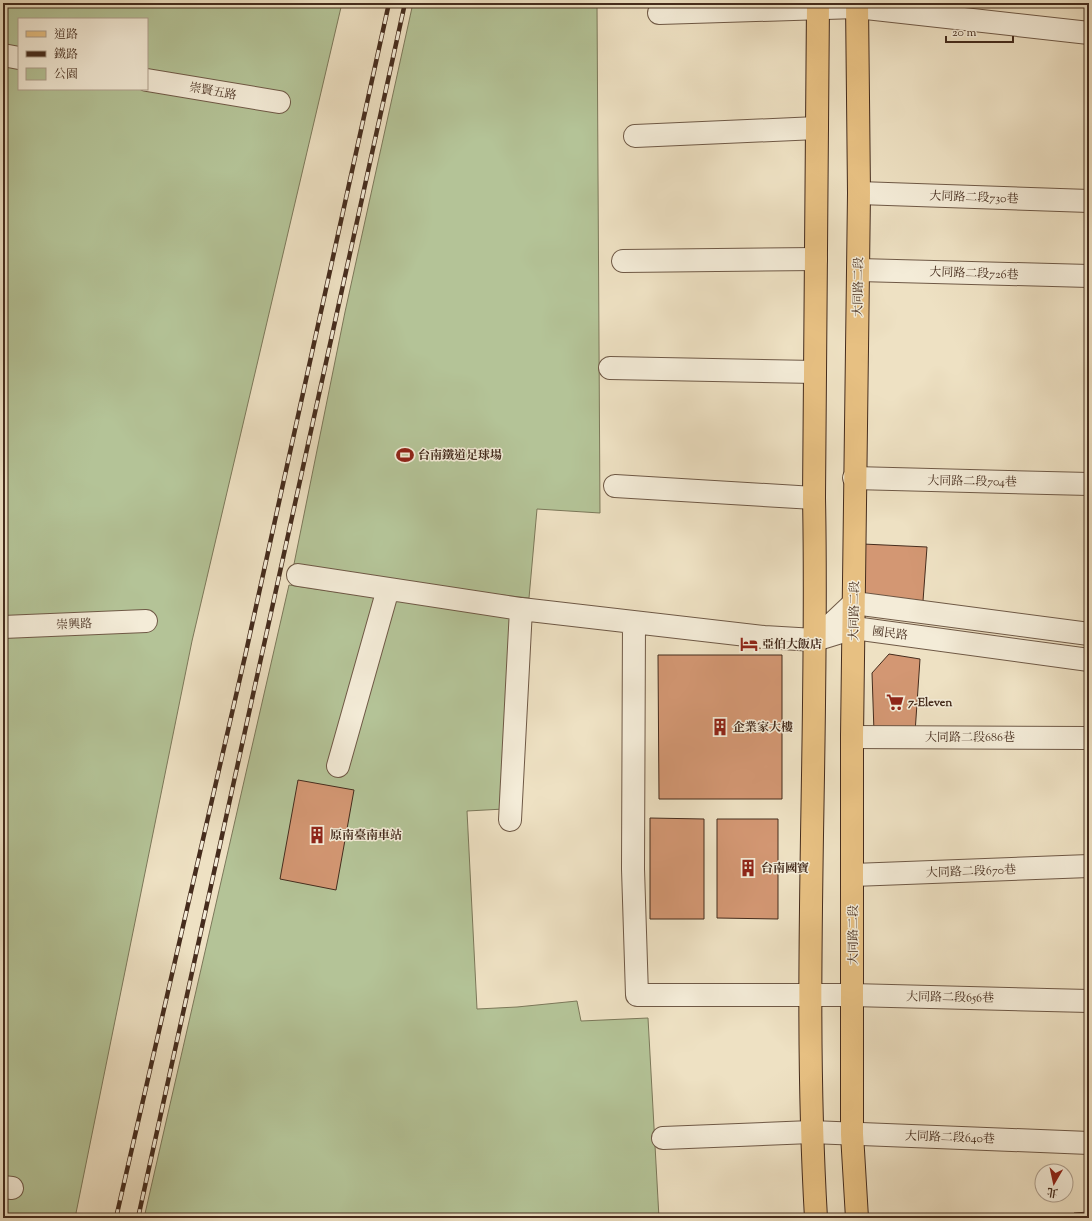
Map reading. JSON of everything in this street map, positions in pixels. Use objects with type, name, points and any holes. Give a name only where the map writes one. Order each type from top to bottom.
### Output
[{"type":"main road","points":[[816,1218],[811,1132],[811,997],[815,640],[814,498],[818,5]]},
{"type":"main road","name":"大同路二段","points":[[857,5],[859,270],[854,478],[852,737],[852,1134],[857,1218]]},
{"type":"street","points":[[660,13],[818,5],[857,5],[1089,33]]},
{"type":"street","points":[[3,55],[18,58]]},
{"type":"street","name":"崇賢五路","points":[[148,80],[279,102]]},
{"type":"street","points":[[635,136],[817,128]]},
{"type":"street","name":"大同路二段730巷","points":[[859,193],[1089,202]]},
{"type":"street","points":[[623,261],[816,259]]},
{"type":"street","name":"大同路二段726巷","points":[[859,270],[1089,276]]},
{"type":"street","points":[[610,368],[815,372]]},
{"type":"street","name":"大同路二段704巷","points":[[854,478],[1089,484]]},
{"type":"street","points":[[615,486],[814,498]]},
{"type":"street","points":[[298,575],[521,609],[764,637],[815,640],[854,603],[1089,634]]},
{"type":"street","points":[[338,766],[388,589]]},
{"type":"street","points":[[510,820],[521,609]]},
{"type":"street","name":"崇興路","points":[[3,627],[146,621]]},
{"type":"street","name":"大同路二段656巷","points":[[634,622],[633,869],[637,995],[811,997],[852,995],[1089,1001]]},
{"type":"street","name":"國民路","points":[[815,640],[854,628],[1089,660]]},
{"type":"street","name":"大同路二段686巷","points":[[852,737],[1089,738]]},
{"type":"street","name":"大同路二段670巷","points":[[853,875],[1089,866]]},
{"type":"street","name":"大同路二段640巷","points":[[663,1138],[811,1132],[1089,1143]]},
{"type":"green space","points":[[3,3],[342,3],[192,641],[75,1218],[3,1218]]},
{"type":"green space","points":[[413,3],[597,3],[600,513],[537,509],[529,598],[466,591],[294,564],[345,312]]},
{"type":"green space","points":[[289,585],[513,616],[504,809],[467,811],[477,1009],[577,1001],[581,1021],[648,1018],[659,1218],[144,1218]]},
{"type":"building","points":[[863,544],[927,547],[923,601],[861,593]]},
{"type":"building","name":"7-Eleven","points":[[889,654],[920,659],[915,733],[874,732],[872,673]]},
{"type":"building","name":"企業家大樓","points":[[658,655],[782,655],[782,799],[659,799]]},
{"type":"building","name":"原南臺南車站","points":[[298,780],[354,790],[336,890],[280,879]]},
{"type":"building","points":[[650,818],[704,819],[704,919],[650,919]]},
{"type":"building","name":"台南國寶","points":[[717,819],[778,819],[778,919],[717,918]]},
{"type":"building","points":[[1089,1212],[1089,1218],[1074,1218],[1074,1213]]},
{"type":"railway","points":[[116,1218],[246,652],[389,3]]},
{"type":"railway","points":[[138,1218],[405,3]]},
{"type":"place","name":"台南鐵道足球場","points":[[405,455]]},
{"type":"place","name":"亞伯大飯店","points":[[749,644]]},
{"type":"place","name":"7-Eleven","points":[[895,702]]},
{"type":"place","name":"企業家大樓","points":[[720,727]]},
{"type":"place","name":"原南臺南車站","points":[[317,835]]},
{"type":"place","name":"台南國寶","points":[[748,868]]}]
